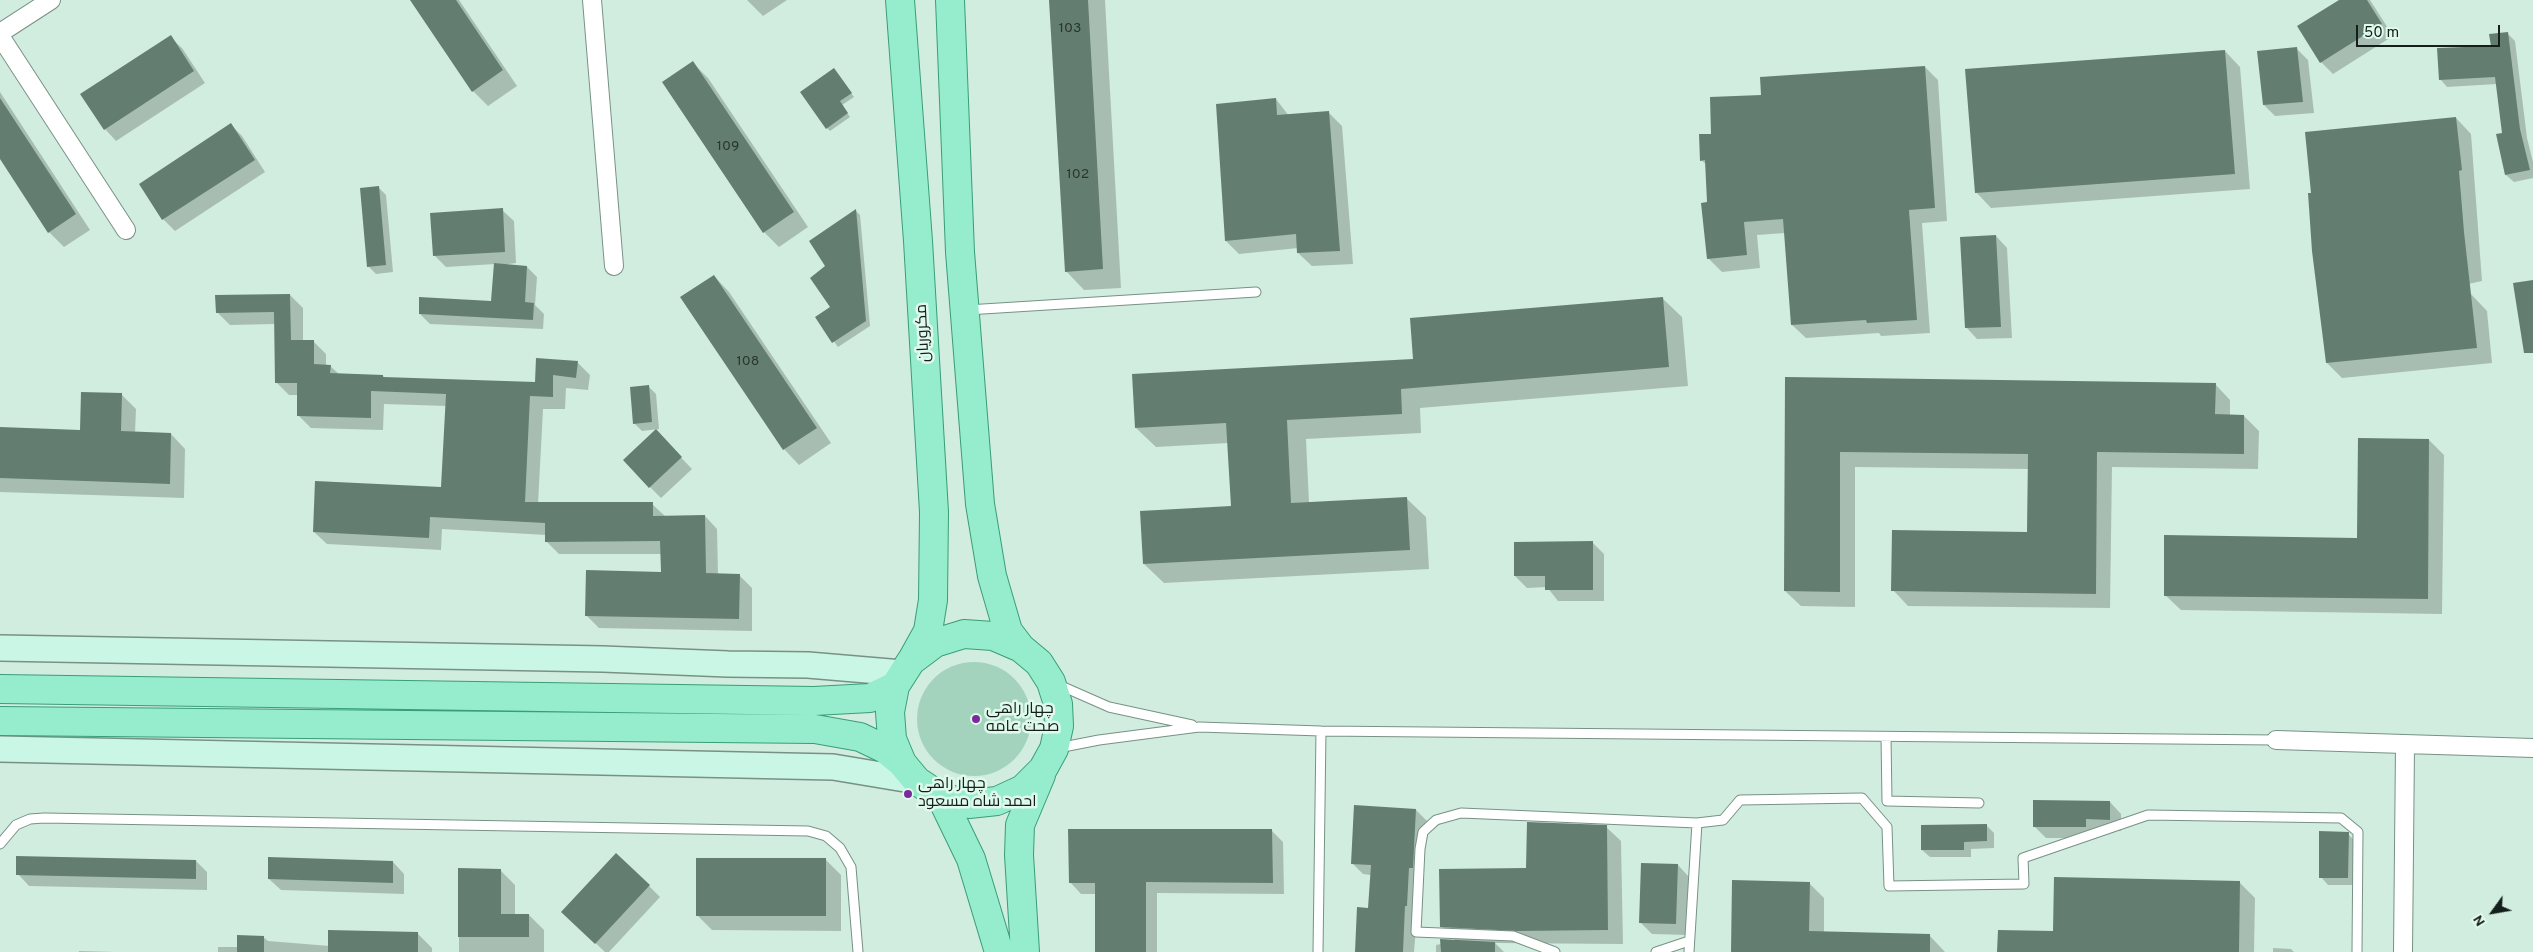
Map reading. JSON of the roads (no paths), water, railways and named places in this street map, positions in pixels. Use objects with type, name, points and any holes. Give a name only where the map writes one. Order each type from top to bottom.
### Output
[{"type":"main road","name":"مکروریان","points":[[900,0],[918,241],[934,512],[934,600],[928,631],[903,674]]},
{"type":"main road","points":[[950,0],[960,252],[980,504],[992,576],[1008,632],[1021,648],[1038,663],[1051,682],[1058,704],[1059,726],[1049,759],[1020,825],[1018,855],[1025,952]]},
{"type":"main road","points":[[0,689],[814,701],[870,698],[903,674],[935,643],[964,634],[994,636],[1021,648]]},
{"type":"main road","points":[[0,648],[193,650],[808,665],[903,674]]},
{"type":"main road","points":[[903,674],[890,712],[892,739],[910,772]]},
{"type":"main road","points":[[0,721],[814,729],[860,737],[885,749],[941,797],[969,804],[997,801],[1023,789],[1049,759]]},
{"type":"main road","points":[[0,749],[833,767],[910,772]]},
{"type":"main road","points":[[941,797],[971,859],[999,952]]},
{"type":"street","points":[[51,0],[0,35],[126,230]]},
{"type":"street","points":[[592,0],[614,266]]},
{"type":"street","points":[[2276,740],[2405,746],[2533,748]]},
{"type":"street","points":[[2403,952],[2405,746]]},
{"type":"lane","points":[[964,310],[1256,292]]},
{"type":"lane","points":[[1051,682],[1109,707],[1199,727]]},
{"type":"lane","points":[[1049,759],[1099,740],[1199,727],[1321,731],[2276,740]]},
{"type":"lane","points":[[1318,952],[1321,731]]},
{"type":"lane","points":[[1886,737],[1886,801],[1979,803]]},
{"type":"lane","points":[[1555,952],[1513,936],[1416,932],[1420,850],[1423,832],[1436,820],[1460,813],[1697,823],[1722,820],[1740,800],[1862,798],[1888,827],[1888,886],[2024,884],[2023,858],[2148,815],[2341,818],[2358,832],[2357,952]]},
{"type":"lane","points":[[0,844],[16,825],[30,819],[44,818],[808,831],[826,836],[840,848],[852,868],[858,952]]},
{"type":"lane","points":[[1689,952],[1697,823]]},
{"type":"lane","points":[[1656,952],[1689,941]]},
{"type":"place","name":"چهار راهی صحت عامه","points":[[976,719]]},
{"type":"place","name":"چهار راهی احمد شاه مسعود","points":[[908,794]]}]
